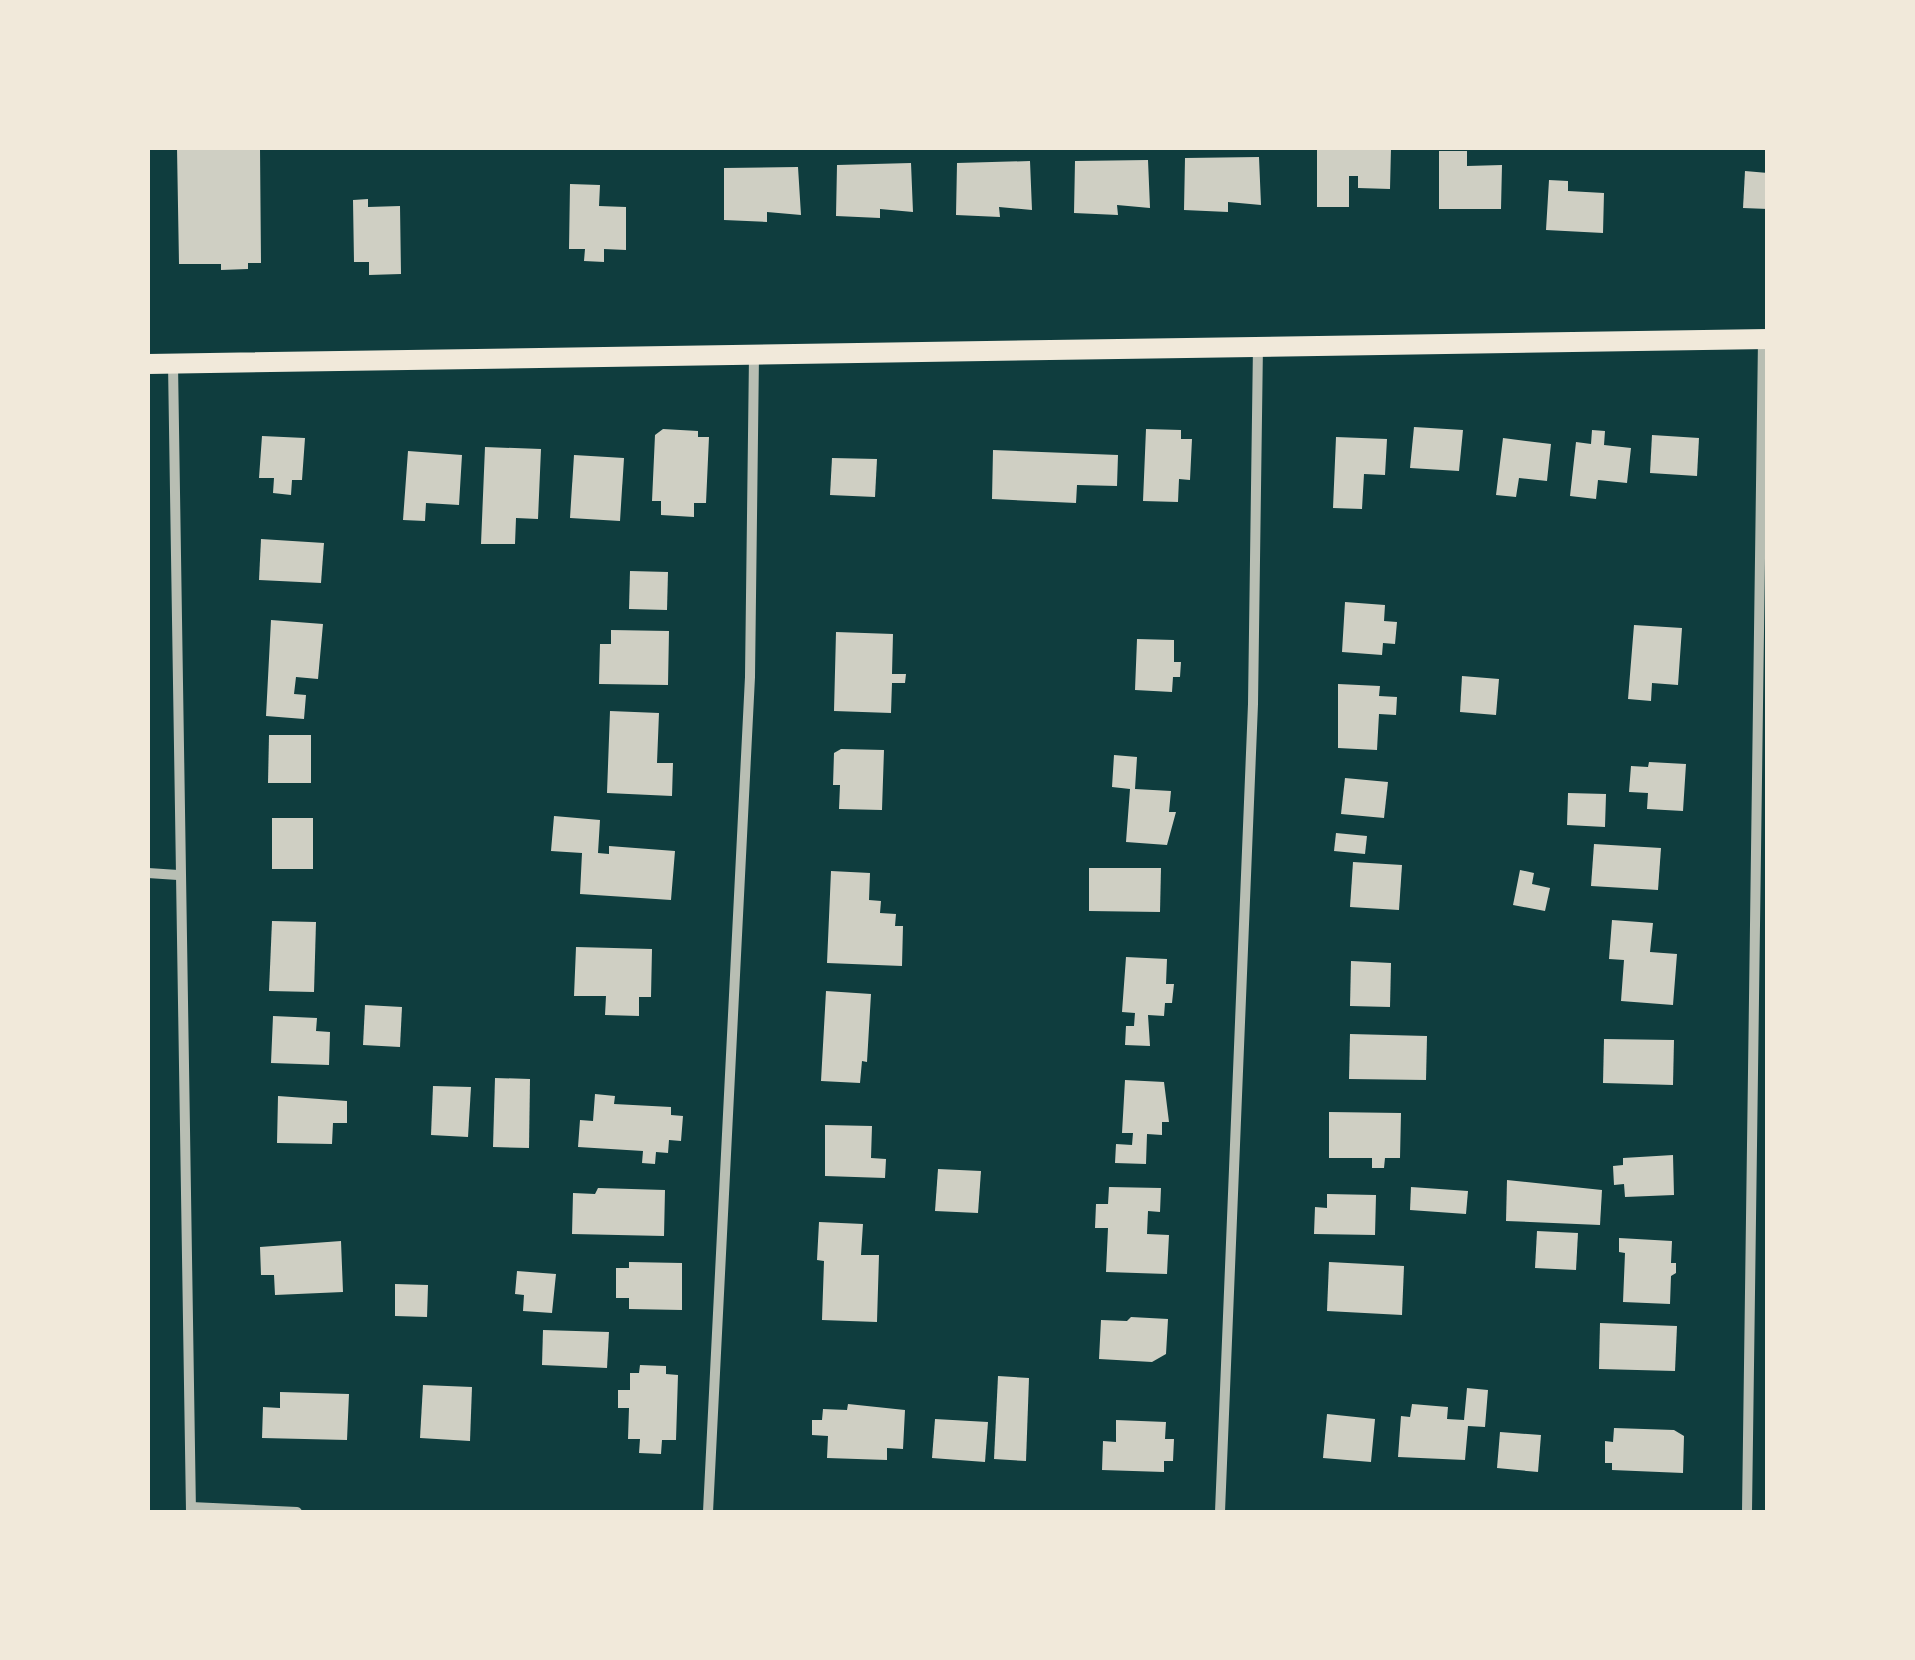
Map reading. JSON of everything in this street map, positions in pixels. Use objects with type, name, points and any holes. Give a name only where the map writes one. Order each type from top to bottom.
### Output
[{"type":"main road","points":[[148,364],[1765,339]]},
{"type":"street","points":[[1747,1512],[1765,339]]},
{"type":"street","points":[[1220,1512],[1253,704],[1258,345]]},
{"type":"street","points":[[708,1512],[750,676],[754,355]]},
{"type":"street","points":[[173,364],[178,875],[191,1510],[298,1512]]},
{"type":"street","points":[[148,872],[178,875]]},
{"type":"building","points":[[177,148],[260,148],[261,263],[248,263],[248,269],[221,270],[221,264],[179,264]]},
{"type":"building","points":[[1317,148],[1391,148],[1390,189],[1358,188],[1358,176],[1349,176],[1349,207],[1317,207]]},
{"type":"building","points":[[1439,151],[1467,151],[1467,166],[1502,165],[1501,209],[1439,209]]},
{"type":"building","points":[[1259,157],[1261,205],[1228,202],[1228,212],[1184,210],[1185,158]]},
{"type":"building","points":[[1148,160],[1150,208],[1117,205],[1118,215],[1074,213],[1075,161]]},
{"type":"building","points":[[1030,161],[1032,210],[999,207],[1000,217],[956,215],[957,163]]},
{"type":"building","points":[[911,163],[913,212],[880,209],[880,218],[836,216],[837,165]]},
{"type":"building","points":[[798,167],[801,215],[767,212],[767,222],[724,220],[724,168]]},
{"type":"building","points":[[1745,171],[1768,173],[1768,209],[1743,208]]},
{"type":"building","points":[[1549,180],[1568,181],[1568,191],[1604,193],[1603,233],[1546,230]]},
{"type":"building","points":[[570,184],[600,185],[599,206],[626,207],[626,250],[604,249],[604,262],[584,261],[585,249],[569,249]]},
{"type":"building","points":[[368,199],[368,207],[400,206],[401,274],[369,275],[369,262],[354,262],[353,200]]},
{"type":"building","points":[[1414,427],[1463,430],[1459,471],[1410,468]]},
{"type":"building","points":[[663,429],[698,431],[698,437],[709,437],[706,503],[694,503],[694,517],[661,515],[661,501],[652,501],[655,435]]},
{"type":"building","points":[[1146,429],[1181,430],[1181,439],[1192,439],[1190,480],[1179,479],[1178,502],[1143,501]]},
{"type":"building","points":[[1592,430],[1605,431],[1604,445],[1631,448],[1627,483],[1598,480],[1596,499],[1570,496],[1576,442],[1591,444]]},
{"type":"building","points":[[1652,435],[1699,438],[1697,476],[1650,473]]},
{"type":"building","points":[[262,436],[305,438],[302,480],[292,480],[291,495],[273,493],[274,478],[259,478]]},
{"type":"building","points":[[1336,437],[1387,439],[1385,475],[1364,474],[1362,509],[1333,508]]},
{"type":"building","points":[[1503,438],[1551,444],[1547,481],[1519,478],[1516,497],[1496,495]]},
{"type":"building","points":[[485,447],[541,449],[538,519],[516,518],[515,544],[481,544]]},
{"type":"building","points":[[993,450],[1118,455],[1117,486],[1077,485],[1076,503],[992,499]]},
{"type":"building","points":[[408,451],[462,455],[459,505],[426,503],[425,521],[403,520]]},
{"type":"building","points":[[574,455],[624,458],[620,521],[570,518]]},
{"type":"building","points":[[832,458],[877,459],[875,497],[830,495]]},
{"type":"building","points":[[261,539],[324,543],[321,583],[259,580]]},
{"type":"building","points":[[630,571],[668,572],[667,610],[629,609]]},
{"type":"building","points":[[1345,602],[1385,605],[1384,621],[1397,622],[1395,644],[1383,643],[1382,655],[1342,652]]},
{"type":"building","points":[[271,620],[323,624],[318,679],[296,677],[294,694],[306,695],[304,719],[266,716]]},
{"type":"building","points":[[1634,625],[1682,628],[1678,685],[1652,683],[1651,701],[1628,699]]},
{"type":"building","points":[[611,630],[669,631],[668,685],[599,684],[600,644],[611,644]]},
{"type":"building","points":[[836,632],[893,634],[892,674],[906,674],[905,683],[892,683],[891,713],[834,711]]},
{"type":"building","points":[[1137,639],[1174,640],[1174,662],[1181,662],[1180,677],[1173,677],[1172,692],[1135,690]]},
{"type":"building","points":[[1462,676],[1499,679],[1496,715],[1460,712]]},
{"type":"building","points":[[1338,684],[1380,686],[1379,696],[1397,697],[1396,715],[1379,714],[1377,750],[1338,748]]},
{"type":"building","points":[[610,711],[659,713],[657,763],[673,763],[672,796],[607,793]]},
{"type":"building","points":[[269,735],[311,735],[311,783],[268,783]]},
{"type":"building","points":[[841,749],[884,750],[882,810],[839,809],[840,785],[833,785],[834,753]]},
{"type":"building","points":[[1114,755],[1137,757],[1135,789],[1171,791],[1169,812],[1176,812],[1167,845],[1126,842],[1130,789],[1112,787]]},
{"type":"building","points":[[1649,762],[1686,764],[1683,811],[1647,809],[1648,793],[1629,792],[1631,766],[1648,767]]},
{"type":"building","points":[[1345,778],[1388,782],[1384,818],[1341,814]]},
{"type":"building","points":[[1568,793],[1606,794],[1605,827],[1567,825]]},
{"type":"building","points":[[554,816],[600,820],[598,853],[609,854],[609,846],[675,851],[671,900],[580,894],[582,853],[551,851]]},
{"type":"building","points":[[272,818],[313,818],[313,869],[272,869]]},
{"type":"building","points":[[1336,833],[1367,836],[1365,854],[1334,851]]},
{"type":"building","points":[[1594,844],[1661,848],[1658,890],[1591,886]]},
{"type":"building","points":[[1353,862],[1402,865],[1399,910],[1350,907]]},
{"type":"building","points":[[1089,868],[1161,868],[1160,912],[1089,911]]},
{"type":"building","points":[[1520,870],[1534,873],[1532,884],[1550,888],[1545,911],[1513,905]]},
{"type":"building","points":[[831,871],[870,873],[869,900],[881,901],[880,913],[896,914],[895,926],[903,926],[902,966],[827,963]]},
{"type":"building","points":[[1612,920],[1653,923],[1650,952],[1677,954],[1673,1005],[1621,1001],[1624,960],[1609,959]]},
{"type":"building","points":[[272,921],[316,922],[314,992],[269,991]]},
{"type":"building","points":[[576,947],[652,949],[651,997],[639,997],[639,1016],[605,1015],[606,996],[574,996]]},
{"type":"building","points":[[1126,957],[1167,959],[1166,984],[1174,984],[1172,1003],[1165,1003],[1164,1016],[1148,1015],[1150,1046],[1125,1045],[1126,1026],[1134,1026],[1135,1013],[1122,1012]]},
{"type":"building","points":[[1351,961],[1391,963],[1390,1007],[1350,1006]]},
{"type":"building","points":[[826,991],[871,994],[867,1062],[862,1061],[860,1083],[821,1081]]},
{"type":"building","points":[[365,1005],[402,1007],[400,1047],[363,1045]]},
{"type":"building","points":[[273,1016],[317,1018],[316,1031],[330,1032],[329,1065],[271,1063]]},
{"type":"building","points":[[1350,1034],[1427,1036],[1426,1080],[1349,1079]]},
{"type":"building","points":[[1604,1039],[1674,1040],[1673,1085],[1603,1083]]},
{"type":"building","points":[[495,1078],[530,1079],[529,1148],[493,1147]]},
{"type":"building","points":[[1125,1080],[1164,1082],[1169,1122],[1162,1122],[1162,1135],[1147,1134],[1146,1164],[1115,1163],[1116,1144],[1132,1145],[1133,1133],[1122,1133]]},
{"type":"building","points":[[433,1086],[471,1087],[468,1137],[431,1135]]},
{"type":"building","points":[[595,1094],[615,1096],[614,1104],[671,1107],[671,1115],[683,1116],[681,1141],[669,1140],[668,1153],[656,1152],[655,1164],[642,1163],[643,1151],[578,1147],[580,1120],[593,1121]]},
{"type":"building","points":[[278,1096],[347,1101],[347,1123],[333,1123],[332,1144],[277,1143]]},
{"type":"building","points":[[1329,1112],[1401,1113],[1400,1158],[1385,1158],[1384,1168],[1372,1168],[1372,1158],[1329,1158]]},
{"type":"building","points":[[825,1125],[872,1126],[871,1158],[886,1159],[885,1178],[825,1176]]},
{"type":"building","points":[[1673,1155],[1674,1195],[1625,1197],[1624,1184],[1614,1185],[1613,1166],[1623,1165],[1623,1158]]},
{"type":"building","points":[[938,1169],[981,1171],[978,1213],[935,1211]]},
{"type":"building","points":[[1507,1180],[1602,1190],[1600,1225],[1506,1221]]},
{"type":"building","points":[[1109,1187],[1161,1188],[1160,1212],[1148,1211],[1147,1234],[1169,1235],[1167,1274],[1106,1272],[1108,1228],[1095,1228],[1096,1204],[1108,1204]]},
{"type":"building","points":[[1411,1187],[1468,1191],[1466,1214],[1410,1210]]},
{"type":"building","points":[[598,1188],[665,1190],[664,1236],[572,1234],[573,1193],[595,1194]]},
{"type":"building","points":[[1327,1194],[1376,1195],[1375,1235],[1314,1234],[1315,1207],[1327,1208]]},
{"type":"building","points":[[819,1222],[863,1224],[861,1255],[879,1255],[877,1322],[822,1320],[824,1261],[817,1260]]},
{"type":"building","points":[[1537,1231],[1578,1233],[1576,1270],[1535,1268]]},
{"type":"building","points":[[1619,1238],[1672,1241],[1671,1263],[1676,1263],[1676,1273],[1671,1276],[1670,1304],[1623,1302],[1625,1253],[1619,1252]]},
{"type":"building","points":[[341,1241],[343,1292],[275,1295],[274,1275],[261,1275],[260,1247]]},
{"type":"building","points":[[629,1262],[682,1263],[682,1310],[629,1309],[629,1298],[616,1298],[616,1268],[629,1268]]},
{"type":"building","points":[[1329,1262],[1404,1266],[1402,1315],[1327,1311]]},
{"type":"building","points":[[517,1271],[556,1274],[552,1313],[523,1311],[524,1295],[515,1294]]},
{"type":"building","points":[[395,1284],[428,1285],[427,1317],[395,1316]]},
{"type":"building","points":[[1131,1317],[1168,1319],[1166,1354],[1152,1362],[1099,1359],[1101,1320],[1127,1321]]},
{"type":"building","points":[[1600,1323],[1677,1326],[1675,1371],[1599,1369]]},
{"type":"building","points":[[543,1330],[609,1332],[607,1368],[542,1365]]},
{"type":"building","points":[[640,1365],[666,1366],[666,1374],[678,1375],[676,1440],[662,1440],[661,1454],[639,1453],[640,1439],[628,1439],[629,1408],[618,1408],[618,1390],[630,1390],[630,1373],[639,1373]]},
{"type":"building","points":[[998,1376],[1029,1378],[1026,1461],[994,1459]]},
{"type":"building","points":[[423,1385],[472,1387],[470,1441],[420,1438]]},
{"type":"building","points":[[1467,1388],[1488,1390],[1485,1427],[1468,1426],[1465,1460],[1398,1457],[1401,1416],[1410,1417],[1412,1404],[1448,1407],[1447,1419],[1464,1420]]},
{"type":"building","points":[[280,1392],[349,1394],[347,1440],[262,1438],[263,1407],[280,1408]]},
{"type":"building","points":[[848,1404],[905,1410],[903,1449],[887,1448],[887,1460],[827,1458],[828,1436],[812,1435],[812,1420],[822,1420],[823,1409],[847,1410]]},
{"type":"building","points":[[1327,1414],[1375,1419],[1371,1462],[1323,1458]]},
{"type":"building","points":[[935,1419],[988,1422],[985,1462],[932,1458]]},
{"type":"building","points":[[1116,1420],[1166,1422],[1165,1439],[1174,1439],[1173,1461],[1164,1461],[1164,1472],[1102,1470],[1103,1441],[1116,1442]]},
{"type":"building","points":[[1614,1428],[1674,1430],[1684,1436],[1683,1473],[1612,1470],[1612,1463],[1605,1463],[1605,1441],[1613,1442]]},
{"type":"building","points":[[1500,1432],[1541,1435],[1538,1472],[1497,1468]]}]
